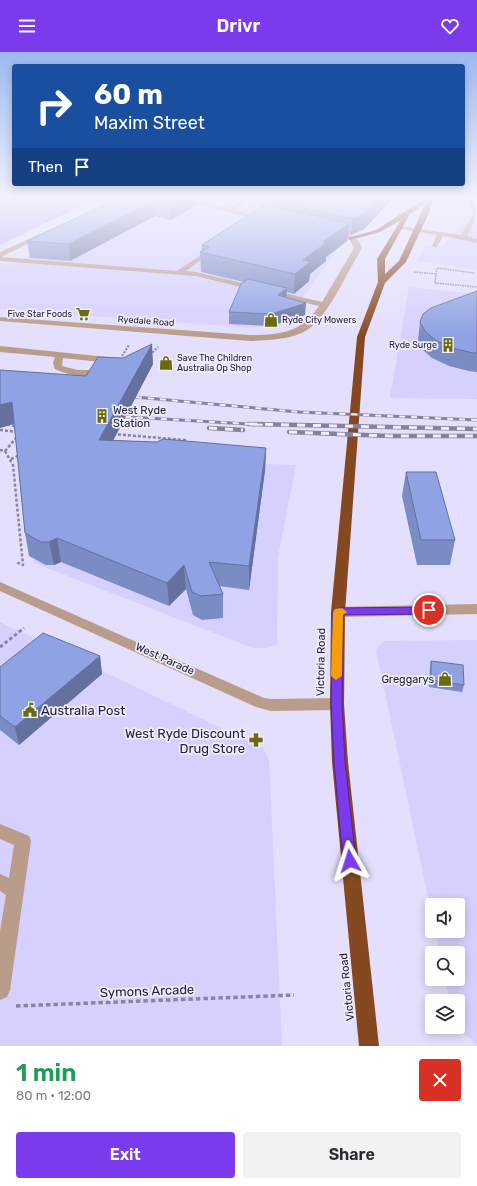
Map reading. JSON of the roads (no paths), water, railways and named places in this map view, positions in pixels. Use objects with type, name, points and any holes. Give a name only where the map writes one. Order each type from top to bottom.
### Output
[{"type":"highway","name":"Victoria Road","points":[[382,282],[381,259],[389,244]]},
{"type":"highway","name":"Victoria Road","points":[[369,1046],[340,762],[337,704],[338,612],[360,344],[366,320],[382,282],[402,262],[410,244]]},
{"type":"street","points":[[0,255],[24,244]]},
{"type":"street","points":[[179,273],[220,244]]},
{"type":"street","points":[[0,259],[196,274],[323,305],[358,248],[358,244]]},
{"type":"street","name":"Ryedale Road","points":[[0,319],[250,338],[268,337],[291,332],[308,325],[323,305]]},
{"type":"street","points":[[0,349],[60,355],[107,360],[99,370],[93,373],[73,372],[58,368],[57,363],[60,355]]},
{"type":"street","name":"West Parade","points":[[0,586],[261,703],[337,704]]},
{"type":"street","points":[[338,612],[477,609]]},
{"type":"street","points":[[0,831],[23,841],[0,990]]},
{"type":"street","points":[[0,882],[16,891]]},
{"type":"railway","points":[[124,396],[299,412],[477,420]]},
{"type":"railway","points":[[113,416],[249,424]]},
{"type":"railway","points":[[249,424],[477,429]]},
{"type":"railway","points":[[249,424],[266,425]]},
{"type":"railway","points":[[209,428],[243,430]]},
{"type":"railway","points":[[289,432],[389,436],[477,436]]},
{"type":"place","name":"Five Star Foods","points":[[83,314]]},
{"type":"place","name":"Ryde City Mowers","points":[[271,320]]},
{"type":"place","name":"Ryde Surge","points":[[448,345]]},
{"type":"place","name":"Save The Children Australia Op Shop","points":[[166,363]]},
{"type":"place","name":"West Ryde Station","points":[[102,416]]},
{"type":"place","name":"Greggarys","points":[[445,679]]},
{"type":"place","name":"Australia Post","points":[[30,710]]},
{"type":"place","name":"West Ryde Discount Drug Store","points":[[256,740]]}]
